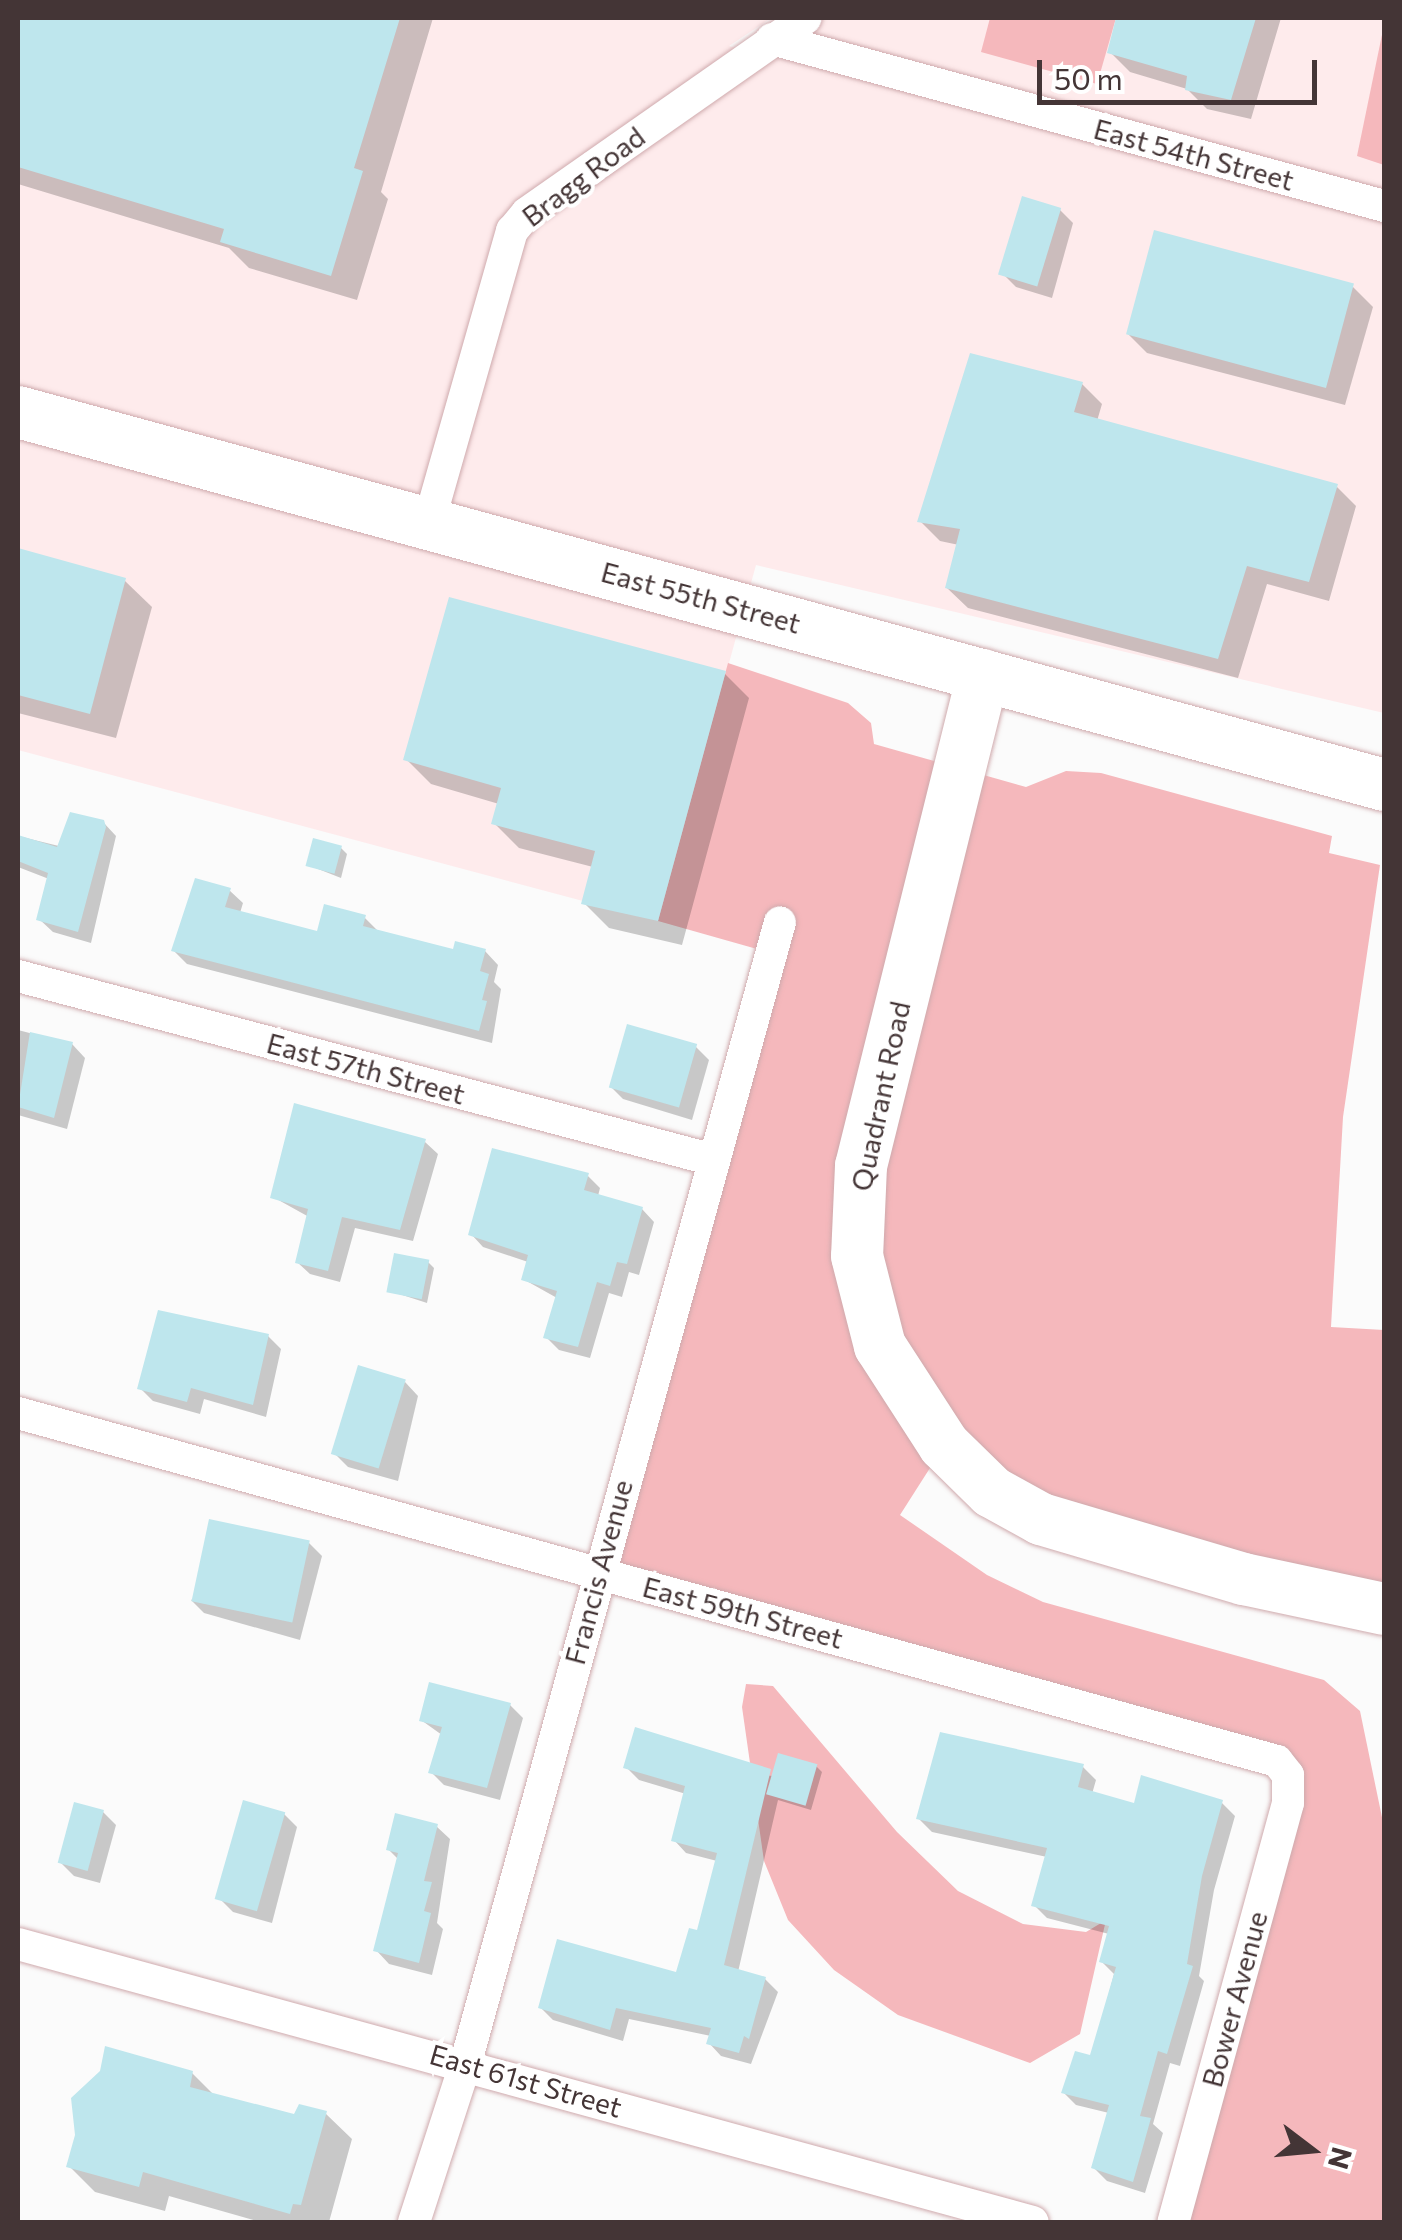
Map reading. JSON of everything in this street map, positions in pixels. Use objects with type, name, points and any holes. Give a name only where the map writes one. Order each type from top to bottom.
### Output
[{"type":"main road","name":"East 55th Street","points":[[18,412],[1365,780]]},
{"type":"main road","name":"Quadrant Road","points":[[982,675],[861,1166],[857,1256],[880,1346],[944,1446],[992,1492],[1042,1518],[1244,1578],[1384,1609]]},
{"type":"street","name":"Bragg Road","points":[[429,522],[512,231],[527,213],[805,18]]},
{"type":"street","name":"East 54th Street","points":[[772,39],[1384,206]]},
{"type":"street","name":"Francis Avenue","points":[[414,2222],[466,2062],[596,1572],[780,922]]},
{"type":"street","name":"East 57th Street","points":[[18,976],[714,1160]]},
{"type":"street","name":"East 59th Street","points":[[18,1413],[1254,1752],[1277,1761],[1288,1775]]},
{"type":"street","name":"Bower Avenue","points":[[1172,2222],[1288,1803],[1288,1775]]},
{"type":"street","name":"East 61st Street","points":[[18,1944],[466,2062],[970,2215],[1033,2222]]},
{"type":"shaded area","points":[[18,18],[771,18],[729,46],[752,53],[805,18],[1384,18],[1384,713],[756,565],[658,921],[18,750]]},
{"type":"shaded area","points":[[990,18],[1116,18],[1097,84],[981,52]]},
{"type":"shaded area","points":[[1384,25],[1384,165],[1357,156]]},
{"type":"shaded area","points":[[728,663],[848,703],[871,723],[874,744],[1026,787],[1066,771],[1101,773],[1332,836],[1329,853],[1380,865],[1343,1117],[1331,1327],[1384,1330],[1384,1609],[1119,1545],[944,1446],[900,1515],[987,1575],[1043,1602],[1324,1680],[1360,1711],[1384,1827],[1384,2222],[1173,2222],[1288,1775],[597,1572],[771,953],[658,921]]},
{"type":"shaded area","points":[[746,1684],[773,1686],[897,1832],[958,1891],[1023,1924],[1086,1932],[1106,1920],[1080,2034],[1030,2063],[898,2015],[834,1970],[788,1920],[764,1861],[742,1707]]},
{"type":"building","points":[[18,18],[400,18],[354,168],[363,171],[331,276],[220,242],[224,229],[18,167]]},
{"type":"building","points":[[1116,18],[1256,18],[1231,100],[1185,90],[1187,76],[1107,53]]},
{"type":"building","points":[[1022,196],[1061,208],[1037,286],[998,274]]},
{"type":"building","points":[[1154,230],[1354,284],[1326,388],[1126,334]]},
{"type":"building","points":[[970,353],[1083,382],[1074,412],[1338,484],[1309,582],[1247,566],[1218,659],[945,588],[960,529],[917,522]]},
{"type":"building","points":[[18,548],[126,578],[90,714],[18,695]]},
{"type":"building","points":[[449,597],[726,671],[658,921],[581,904],[595,851],[491,824],[501,788],[403,760]]},
{"type":"building","points":[[70,812],[104,820],[106,827],[78,932],[36,920],[48,873],[18,861],[18,835],[57,847]]},
{"type":"building","points":[[313,838],[342,846],[334,874],[305,866]]},
{"type":"building","points":[[195,878],[231,888],[225,907],[317,931],[324,904],[366,915],[363,926],[453,949],[455,941],[486,949],[480,971],[489,974],[482,1000],[487,1001],[479,1031],[171,951]]},
{"type":"building","points":[[627,1024],[697,1044],[679,1108],[609,1087]]},
{"type":"building","points":[[30,1032],[73,1042],[54,1118],[18,1107]]},
{"type":"building","points":[[294,1103],[426,1139],[400,1230],[342,1217],[328,1271],[295,1263],[308,1209],[270,1198]]},
{"type":"building","points":[[492,1148],[589,1173],[584,1190],[643,1207],[627,1264],[617,1262],[610,1286],[597,1282],[578,1347],[543,1338],[557,1291],[521,1280],[528,1255],[468,1235]]},
{"type":"building","points":[[394,1253],[429,1260],[422,1299],[386,1292]]},
{"type":"building","points":[[158,1310],[269,1334],[253,1405],[191,1388],[187,1402],[137,1389]]},
{"type":"building","points":[[358,1365],[406,1380],[379,1469],[331,1454]]},
{"type":"building","points":[[209,1519],[310,1540],[292,1623],[192,1601]]},
{"type":"building","points":[[429,1682],[511,1703],[487,1788],[428,1773],[442,1727],[419,1721]]},
{"type":"building","points":[[635,1727],[771,1769],[724,1965],[766,1977],[749,2039],[744,2036],[739,2053],[706,2044],[711,2028],[616,2008],[610,2030],[538,2008],[557,1939],[676,1972],[689,1928],[697,1930],[717,1853],[671,1841],[685,1786],[623,1768]]},
{"type":"building","points":[[940,1732],[1084,1764],[1078,1787],[1134,1803],[1141,1775],[1223,1800],[1202,1876],[1187,1964],[1193,1966],[1167,2054],[1158,2051],[1140,2116],[1151,2118],[1133,2182],[1091,2168],[1109,2105],[1061,2093],[1075,2051],[1090,2055],[1116,1967],[1099,1962],[1109,1926],[1031,1906],[1047,1848],[916,1819]]},
{"type":"building","points":[[778,1753],[817,1764],[806,1806],[766,1794]]},
{"type":"building","points":[[243,1800],[285,1812],[257,1911],[215,1899]]},
{"type":"building","points":[[74,1802],[104,1810],[88,1871],[58,1863]]},
{"type":"building","points":[[395,1813],[438,1824],[424,1881],[432,1882],[424,1911],[431,1913],[419,1963],[373,1951],[398,1853],[386,1850]]},
{"type":"building","points":[[105,2046],[193,2071],[190,2087],[294,2114],[299,2104],[327,2111],[301,2205],[293,2204],[290,2214],[143,2172],[139,2187],[66,2167],[75,2135],[71,2098],[100,2071]]}]
